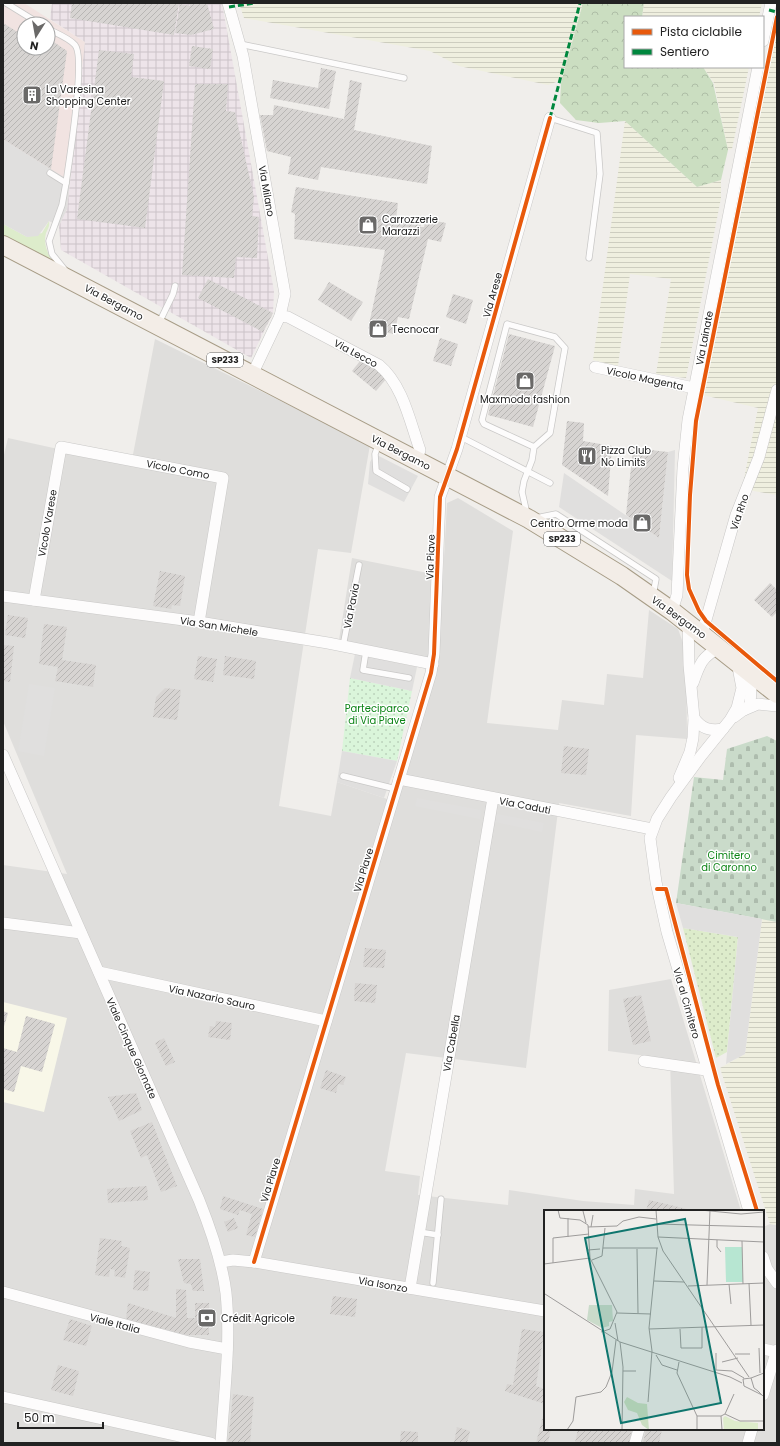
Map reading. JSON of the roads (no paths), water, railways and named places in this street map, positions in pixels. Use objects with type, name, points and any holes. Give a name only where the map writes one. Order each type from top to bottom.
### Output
[{"type":"main road","name":"Via Bergamo","points":[[3,245],[529,519],[597,560],[672,610],[735,658],[777,694]]},
{"type":"street","name":"Via Milano","points":[[228,3],[240,44],[285,294],[280,316],[252,375]]},
{"type":"street","points":[[764,36],[771,3]]},
{"type":"street","name":"Via Lainate","points":[[672,610],[676,602],[678,586],[684,443],[758,68]]},
{"type":"street","name":"Via Arese","points":[[447,475],[461,437],[550,118]]},
{"type":"street","name":"Via Lecco","points":[[280,316],[288,317],[380,365],[389,373],[397,388],[420,450],[417,460]]},
{"type":"street","name":"Vicolo Magenta","points":[[595,367],[694,388]]},
{"type":"street","name":"Via Rho","points":[[702,634],[736,515],[759,457],[777,390]]},
{"type":"street","name":"Vicolo Varese","points":[[34,600],[61,447]]},
{"type":"street","name":"Vicolo Como","points":[[61,447],[223,478],[199,622]]},
{"type":"street","name":"Via Piave","points":[[254,1262],[433,664],[440,497],[447,475]]},
{"type":"street","name":"Via San Michele","points":[[3,596],[199,622],[343,646],[433,664]]},
{"type":"street","points":[[671,797],[690,752],[694,738],[688,623]]},
{"type":"street","points":[[692,687],[702,659],[720,647]]},
{"type":"street","points":[[671,797],[700,756],[730,720],[737,708],[742,688],[735,658]]},
{"type":"street","points":[[744,711],[750,705],[752,672]]},
{"type":"street","points":[[730,720],[758,704],[777,706]]},
{"type":"street","points":[[694,718],[699,726],[711,730],[723,729]]},
{"type":"street","name":"Viale Cinque Giornate","points":[[3,755],[199,1200],[220,1262],[226,1294],[227,1349],[221,1443]]},
{"type":"street","name":"Via Caduti","points":[[397,784],[493,798],[652,830]]},
{"type":"street","name":"Via al Cimitero","points":[[671,797],[652,830],[650,838],[650,849],[660,903],[706,1070],[749,1210]]},
{"type":"street","name":"Via Cabella","points":[[410,1288],[493,798]]},
{"type":"street","points":[[3,923],[81,933]]},
{"type":"street","name":"Via Nazario Sauro","points":[[99,972],[326,1022]]},
{"type":"street","points":[[644,1061],[706,1070]]},
{"type":"street","name":"Via Isonzo","points":[[220,1262],[233,1260],[254,1262],[544,1311]]},
{"type":"street","points":[[765,1269],[777,1283]]},
{"type":"street","name":"Viale Italia","points":[[3,1292],[189,1342],[227,1349]]},
{"type":"street","points":[[764,1349],[777,1351],[764,1392]]},
{"type":"street","points":[[3,1397],[212,1443]]},
{"type":"street","points":[[635,1443],[639,1430]]},
{"type":"street","points":[[748,1443],[752,1430]]},
{"type":"lane","points":[[6,3],[27,16]]},
{"type":"lane","points":[[56,34],[75,45],[78,53],[77,90],[66,183],[62,205],[50,234],[49,247],[52,254],[72,280]]},
{"type":"lane","points":[[240,44],[404,78]]},
{"type":"lane","points":[[550,118],[597,133],[600,174],[590,258]]},
{"type":"lane","points":[[50,174],[66,183]]},
{"type":"lane","points":[[158,325],[173,294],[174,286]]},
{"type":"lane","points":[[529,519],[522,492],[534,447],[550,433],[565,348],[555,337],[507,324],[482,420],[484,424],[534,447]]},
{"type":"lane","points":[[461,437],[550,483]]},
{"type":"lane","points":[[380,441],[375,454],[376,471],[407,489]]},
{"type":"lane","name":"Via Pavia","points":[[343,646],[359,565]]},
{"type":"lane","points":[[366,651],[363,670],[409,678]]},
{"type":"lane","points":[[343,776],[397,784]]},
{"type":"lane","points":[[433,1283],[441,1200]]},
{"type":"lane","points":[[419,1232],[438,1235]]},
{"type":"place","name":"La Varesina Shopping Center","points":[[32,95]]},
{"type":"place","name":"Carrozzerie Marazzi","points":[[368,225]]},
{"type":"place","name":"Tecnocar","points":[[378,329]]},
{"type":"place","name":"Maxmoda fashion","points":[[525,381]]},
{"type":"place","name":"Pizza Club No Limits","points":[[587,456]]},
{"type":"place","name":"Centro Orme moda","points":[[642,523]]},
{"type":"place","name":"Crédit Agricole","points":[[207,1318]]},
{"type":"park label","name":"Parteciparco di Via Piave","points":[[377,714]]},
{"type":"park label","name":"Cimitero di Caronno","points":[[729,860]]}]
